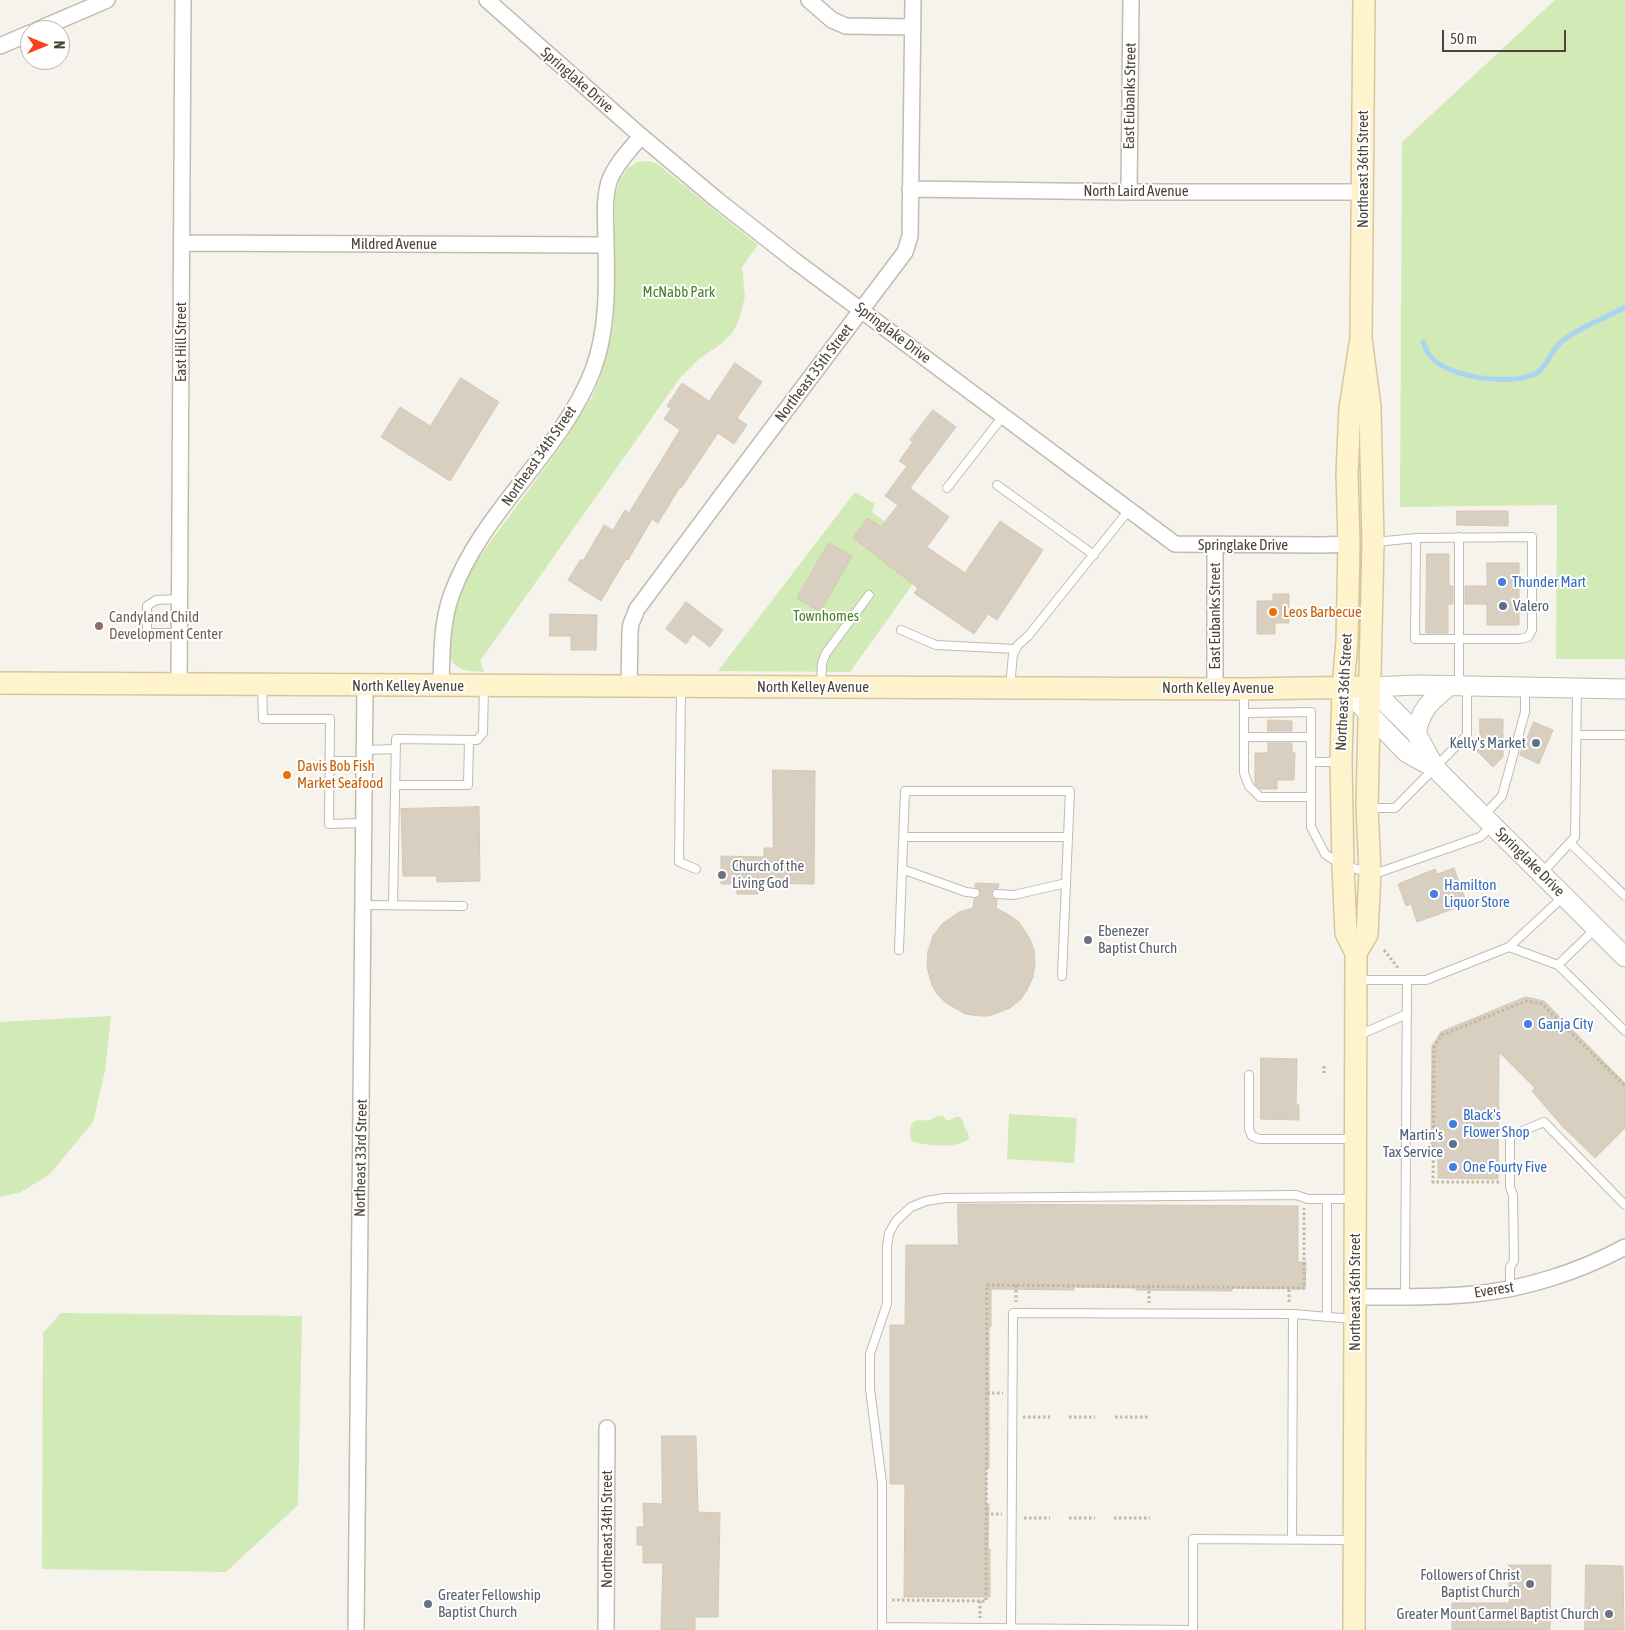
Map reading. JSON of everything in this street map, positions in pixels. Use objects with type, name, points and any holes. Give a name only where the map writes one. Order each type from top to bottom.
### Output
[{"type":"main road","name":"Northeast 36th Street","points":[[1356,954],[1367,934],[1370,872],[1367,808],[1368,714],[1372,647],[1374,542],[1370,408],[1361,338],[1364,0]]},
{"type":"main road","name":"Northeast 36th Street","points":[[1354,1630],[1356,954],[1346,933],[1341,762],[1342,687],[1347,641],[1350,408],[1361,338]]},
{"type":"main road","points":[[1348,544],[1374,542]]},
{"type":"main road","name":"North Kelley Avenue","points":[[0,683],[1215,688],[1370,686]]},
{"type":"street","points":[[60,20],[107,0]]},
{"type":"street","name":"East Hill Street","points":[[179,684],[182,0]]},
{"type":"street","name":"Springlake Drive","points":[[487,0],[641,136],[716,199],[795,261],[1176,544],[1348,544]]},
{"type":"street","points":[[810,0],[832,20],[846,26],[913,26]]},
{"type":"street","name":"Northeast 35th Street","points":[[629,686],[630,630],[637,610],[899,262],[908,246],[910,236],[913,0]]},
{"type":"street","name":"East Eubanks Street","points":[[1129,192],[1131,0]]},
{"type":"street","points":[[0,46],[20,37]]},
{"type":"street","name":"Northeast 34th Street","points":[[441,686],[443,631],[446,613],[458,576],[466,560],[491,523],[560,431],[581,396],[594,369],[604,325],[606,204],[610,179],[621,160],[641,136]]},
{"type":"street","name":"North Laird Avenue","points":[[910,189],[1129,192],[1363,192]]},
{"type":"street","name":"Mildred Avenue","points":[[182,243],[606,245]]},
{"type":"street","name":"East Eubanks Street","points":[[1215,544],[1215,688]]},
{"type":"street","name":"Northeast 33rd Street","points":[[356,1630],[365,686]]},
{"type":"street","name":"Springlake Drive","points":[[1370,686],[1416,733],[1435,768]]},
{"type":"street","name":"North Kelley Avenue","points":[[1370,686],[1525,686],[1625,689]]},
{"type":"street","points":[[1416,733],[1419,720],[1427,704],[1459,686]]},
{"type":"street","name":"Springlake Drive","points":[[1342,687],[1407,753],[1435,768],[1625,957]]},
{"type":"street","name":"Everest","points":[[1356,1297],[1473,1294],[1510,1289],[1543,1281],[1606,1258],[1625,1247]]},
{"type":"street","name":"Northeast 34th Street","points":[[606,1630],[607,1428]]},
{"type":"lane","points":[[947,488],[1003,416]]},
{"type":"lane","points":[[998,485],[1094,555]]},
{"type":"lane","points":[[1010,687],[1013,654],[1016,649],[1029,636],[1129,510]]},
{"type":"lane","points":[[1367,808],[1395,808],[1467,735],[1459,686],[1459,537]]},
{"type":"lane","points":[[1374,542],[1416,538],[1532,537],[1532,630],[1528,637],[1520,639],[1415,639],[1416,538]]},
{"type":"lane","points":[[820,686],[822,663],[826,653],[869,595]]},
{"type":"lane","points":[[179,599],[156,600],[147,606],[146,633],[179,633]]},
{"type":"lane","points":[[901,630],[936,645],[1016,649]]},
{"type":"lane","points":[[262,685],[264,719],[330,719],[329,824],[364,823]]},
{"type":"lane","points":[[393,905],[396,739],[476,740],[483,733],[484,686]]},
{"type":"lane","points":[[681,686],[679,862],[696,869]]},
{"type":"lane","points":[[1244,713],[1311,712],[1311,827],[1325,854],[1343,866],[1370,872],[1380,872],[1480,837],[1502,796],[1525,712],[1525,686]]},
{"type":"lane","points":[[1542,873],[1575,838],[1578,687]]},
{"type":"lane","points":[[1244,688],[1244,773],[1249,786],[1260,797],[1311,797]]},
{"type":"lane","points":[[1577,735],[1625,735]]},
{"type":"lane","points":[[1244,737],[1311,737]]},
{"type":"lane","points":[[395,785],[468,785],[469,740]]},
{"type":"lane","points":[[330,761],[396,749]]},
{"type":"lane","points":[[1311,762],[1341,762]]},
{"type":"lane","points":[[899,950],[905,791],[1070,791],[1062,976]]},
{"type":"lane","points":[[903,837],[1068,837]]},
{"type":"lane","points":[[1570,843],[1625,896]]},
{"type":"lane","points":[[902,869],[966,892],[975,893]]},
{"type":"lane","points":[[997,894],[1014,895],[1066,883]]},
{"type":"lane","points":[[1356,980],[1426,980],[1509,946],[1564,896]]},
{"type":"lane","points":[[363,905],[463,906]]},
{"type":"lane","points":[[1558,965],[1596,928]]},
{"type":"lane","points":[[1509,946],[1558,965],[1625,1031]]},
{"type":"lane","points":[[1405,1296],[1407,980]]},
{"type":"lane","points":[[1355,1036],[1407,1014]]},
{"type":"lane","points":[[1249,1075],[1249,1129],[1252,1136],[1259,1139],[1356,1139]]},
{"type":"lane","points":[[1510,1289],[1510,1267],[1514,1261],[1514,1232],[1513,1195],[1510,1187],[1510,1136],[1544,1122],[1625,1206]]},
{"type":"lane","points":[[1354,1540],[1193,1539],[1193,1630],[882,1628],[882,1483],[870,1389],[870,1354],[886,1304],[889,1233],[896,1221],[911,1207],[926,1201],[945,1198],[1286,1195],[1296,1195],[1308,1199],[1356,1199]]},
{"type":"lane","points":[[1327,1199],[1327,1317]]},
{"type":"lane","points":[[1007,1629],[1013,1313],[1293,1314],[1355,1319]]},
{"type":"lane","points":[[1292,1540],[1293,1314]]},
{"type":"path","points":[[1384,950],[1407,980]]},
{"type":"path","points":[[1510,1182],[1433,1182],[1434,1047],[1442,1034],[1526,1001],[1542,1004],[1625,1086]]},
{"type":"path","points":[[1324,1066],[1324,1074]]},
{"type":"path","points":[[882,1600],[986,1601],[987,1285],[1304,1288],[1304,1198]]},
{"type":"path","points":[[1016,1285],[1016,1313]]},
{"type":"path","points":[[987,1393],[1008,1393]]},
{"type":"path","points":[[1024,1417],[1050,1417]]},
{"type":"path","points":[[1070,1417],[1095,1417]]},
{"type":"path","points":[[1115,1417],[1150,1417]]},
{"type":"path","points":[[986,1514],[1005,1514]]},
{"type":"path","points":[[1024,1518],[1050,1518]]},
{"type":"path","points":[[1069,1518],[1095,1518]]},
{"type":"path","points":[[1114,1518],[1150,1518]]},
{"type":"green space","points":[[1555,0],[1625,0],[1625,659],[1556,659],[1557,505],[1400,507],[1402,142]]},
{"type":"green space","name":"McNabb Park","points":[[648,161],[656,163],[758,245],[742,267],[745,296],[740,317],[733,332],[721,344],[699,359],[680,378],[480,661],[484,672],[462,669],[452,661],[450,647],[456,609],[469,573],[564,442],[592,397],[602,373],[613,326],[615,196],[619,182],[628,168],[637,162]]},
{"type":"green space","name":"Townhomes","points":[[855,492],[875,504],[872,512],[932,557],[850,672],[718,671]]},
{"type":"green space","points":[[111,1016],[105,1071],[93,1122],[50,1174],[21,1192],[0,1197],[0,1022]]},
{"type":"green space","points":[[1009,1114],[1077,1118],[1074,1163],[1007,1159]]},
{"type":"green space","points":[[938,1116],[943,1116],[947,1121],[955,1117],[961,1117],[969,1139],[957,1144],[943,1146],[912,1141],[910,1133],[914,1122],[917,1120],[931,1120]]},
{"type":"green space","points":[[61,1313],[302,1316],[298,1505],[226,1572],[42,1569],[43,1333]]},
{"type":"building","points":[[735,363],[762,382],[737,418],[747,425],[734,444],[718,433],[680,487],[658,523],[652,519],[601,601],[568,580],[581,559],[583,561],[604,525],[613,530],[625,510],[629,513],[680,430],[664,419],[671,409],[667,406],[682,383],[709,401]]},
{"type":"building","points":[[461,378],[499,402],[450,481],[381,437],[400,407],[430,426]]},
{"type":"building","points":[[933,410],[956,427],[910,488],[949,517],[927,547],[965,573],[1000,521],[1043,550],[997,620],[988,614],[974,634],[914,593],[918,588],[853,538],[868,518],[881,527],[898,505],[885,496],[907,466],[899,461],[913,442],[910,440]]},
{"type":"building","points":[[1457,511],[1508,511],[1508,526],[1457,525]]},
{"type":"building","points":[[829,543],[852,556],[820,612],[797,598]]},
{"type":"building","points":[[1427,554],[1449,554],[1449,586],[1453,586],[1453,604],[1448,604],[1448,633],[1426,633]]},
{"type":"building","points":[[1487,563],[1519,563],[1519,625],[1487,625],[1487,604],[1465,604],[1465,586],[1487,586]]},
{"type":"building","name":"Leos Barbecue","points":[[1273,594],[1289,594],[1289,623],[1275,623],[1275,634],[1257,634],[1257,601],[1273,601]]},
{"type":"building","points":[[686,602],[723,630],[710,647],[693,634],[686,644],[666,629]]},
{"type":"building","points":[[550,614],[597,615],[596,650],[571,650],[571,636],[550,636]]},
{"type":"building","points":[[1480,719],[1503,719],[1503,757],[1493,767],[1477,751],[1480,748]]},
{"type":"building","points":[[1268,720],[1292,721],[1292,731],[1268,731]]},
{"type":"building","points":[[1534,722],[1553,730],[1539,764],[1520,755]]},
{"type":"building","points":[[1268,743],[1292,743],[1292,753],[1295,753],[1294,780],[1277,780],[1277,789],[1260,789],[1255,784],[1255,753],[1268,753]]},
{"type":"building","points":[[773,770],[815,771],[814,884],[758,883],[758,894],[737,894],[737,884],[721,884],[721,856],[764,857],[764,848],[773,848]]},
{"type":"building","points":[[479,807],[480,881],[437,882],[437,876],[403,876],[401,809]]},
{"type":"building","points":[[1454,868],[1467,904],[1417,922],[1411,904],[1406,906],[1398,884],[1435,869],[1437,874]]},
{"type":"building","points":[[976,883],[999,884],[998,888],[994,889],[991,893],[992,897],[997,900],[996,908],[1019,922],[1030,939],[1034,950],[1033,977],[1027,990],[1020,1000],[1010,1008],[989,1016],[965,1014],[945,1002],[932,985],[927,967],[928,951],[933,936],[942,924],[959,912],[973,908],[974,899],[979,897],[981,893],[975,887]]},
{"type":"building","points":[[1526,997],[1544,1001],[1625,1083],[1625,1128],[1595,1158],[1562,1126],[1532,1091],[1535,1088],[1499,1052],[1498,1179],[1438,1178],[1438,1156],[1431,1156],[1432,1046],[1441,1032]]},
{"type":"building","points":[[1261,1058],[1297,1059],[1296,1105],[1299,1105],[1299,1120],[1261,1119]]},
{"type":"building","points":[[958,1204],[1298,1206],[1298,1262],[1306,1262],[1305,1289],[1232,1288],[1232,1291],[1074,1287],[1074,1290],[991,1289],[991,1327],[989,1327],[989,1468],[986,1468],[986,1504],[989,1504],[990,1597],[904,1597],[905,1484],[890,1484],[890,1325],[905,1325],[906,1245],[958,1245]]},
{"type":"building","points":[[662,1436],[696,1436],[698,1512],[720,1513],[718,1617],[695,1617],[695,1630],[661,1630],[663,1563],[643,1563],[643,1545],[637,1545],[637,1527],[644,1527],[643,1503],[662,1504]]},
{"type":"building","name":"Followers of Christ Baptist Church","points":[[1509,1565],[1551,1565],[1550,1630],[1452,1630],[1452,1603],[1509,1603]]},
{"type":"building","points":[[1586,1565],[1623,1566],[1624,1630],[1585,1630]]},
{"type":"waterway","points":[[1423,342],[1428,353],[1436,362],[1462,374],[1494,379],[1524,378],[1539,371],[1558,345],[1568,336],[1625,307]]},
{"type":"place","name":"Thunder Mart","points":[[1502,582]]},
{"type":"place","name":"Valero","points":[[1503,606]]},
{"type":"place","name":"Leos Barbecue","points":[[1273,612]]},
{"type":"place","name":"Candyland Child Development Center","points":[[99,626]]},
{"type":"place","name":"Kelly's Market","points":[[1536,743]]},
{"type":"place","name":"Davis Bob Fish Market Seafood","points":[[287,775]]},
{"type":"place","name":"Church of the Living God","points":[[722,875]]},
{"type":"place","name":"Hamilton Liquor Store","points":[[1434,894]]},
{"type":"place","name":"Ebenezer Baptist Church","points":[[1088,940]]},
{"type":"place","name":"Ganja City","points":[[1528,1024]]},
{"type":"place","name":"Black's Flower Shop","points":[[1453,1124]]},
{"type":"place","name":"Martin's Tax Service","points":[[1453,1144]]},
{"type":"place","name":"One Fourty Five","points":[[1453,1167]]},
{"type":"place","name":"Followers of Christ Baptist Church","points":[[1530,1584]]},
{"type":"place","name":"Greater Fellowship Baptist Church","points":[[428,1604]]},
{"type":"place","name":"Greater Mount Carmel Baptist Church","points":[[1609,1614]]}]
